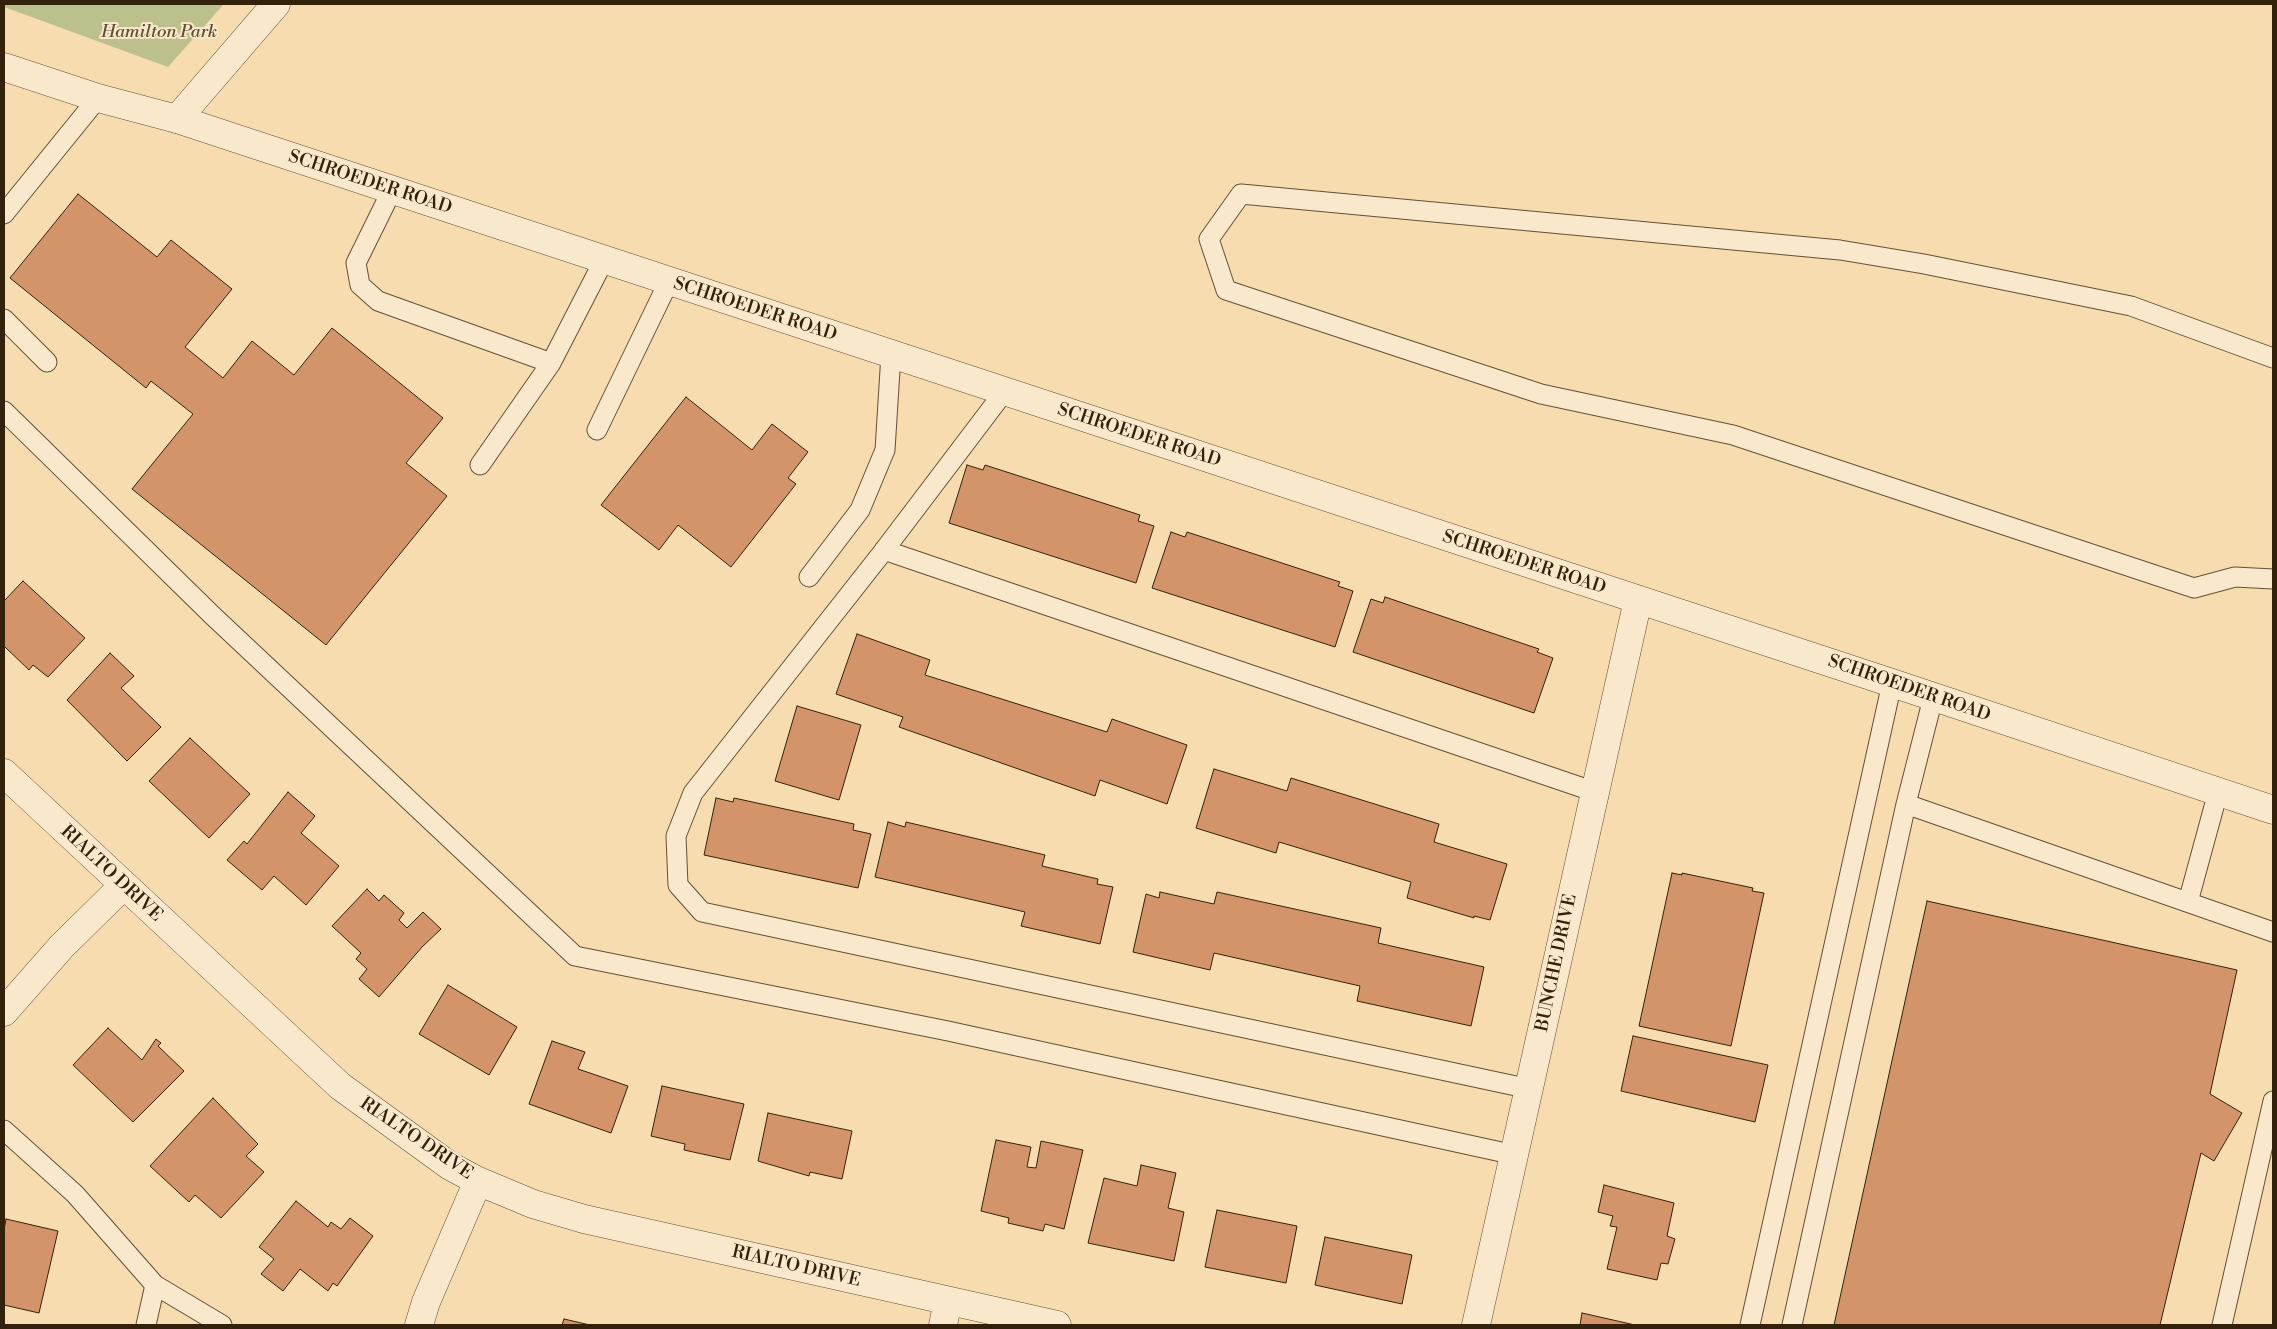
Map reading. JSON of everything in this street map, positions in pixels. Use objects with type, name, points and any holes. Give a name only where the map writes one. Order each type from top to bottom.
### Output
[{"type":"street","points":[[177,119],[276,4]]},
{"type":"street","name":"SCHROEDER ROAD","points":[[4,67],[98,98],[177,119],[2273,810]]},
{"type":"street","name":"BUNCHE DRIVE","points":[[1476,1325],[1638,600]]},
{"type":"street","name":"RIALTO DRIVE","points":[[4,773],[123,886],[340,1086],[442,1160],[478,1181],[533,1204],[584,1219],[945,1313],[1057,1325]]},
{"type":"street","points":[[4,1012],[62,946],[123,886]]},
{"type":"street","points":[[419,1325],[426,1302],[478,1181]]},
{"type":"lane","points":[[4,214],[98,98]]},
{"type":"lane","points":[[392,190],[356,263],[360,285],[378,300],[551,363]]},
{"type":"lane","points":[[2273,358],[2131,306],[1924,264],[1840,250],[1241,194],[1209,239],[1226,290],[1541,394],[1733,435],[2194,588],[2235,577],[2273,579]]},
{"type":"lane","points":[[480,465],[551,363],[604,260]]},
{"type":"lane","points":[[597,430],[668,281]]},
{"type":"lane","points":[[4,319],[47,362]]},
{"type":"lane","points":[[809,577],[860,510],[885,450],[891,354]]},
{"type":"lane","points":[[1004,392],[884,550],[693,793],[676,836],[678,885],[702,912],[1530,1089]]},
{"type":"lane","points":[[4,411],[212,615],[575,956],[957,1033],[1515,1155]]},
{"type":"lane","points":[[884,550],[1595,792]]},
{"type":"lane","points":[[1750,1325],[1892,683]]},
{"type":"lane","points":[[1792,1325],[1906,804],[1933,698]]},
{"type":"lane","points":[[2188,902],[2218,792]]},
{"type":"lane","points":[[1906,804],[2273,932]]},
{"type":"lane","points":[[2222,1325],[2273,1101]]},
{"type":"lane","points":[[4,1130],[75,1194],[155,1285],[222,1325]]},
{"type":"lane","points":[[146,1325],[155,1285]]},
{"type":"green space","name":"Hamilton Park","points":[[4,4],[224,4],[168,67],[4,7]]},
{"type":"building","points":[[78,194],[157,257],[171,240],[232,289],[185,347],[223,378],[252,341],[294,375],[332,328],[443,418],[406,463],[447,496],[326,645],[132,489],[193,414],[151,381],[146,388],[10,278]]},
{"type":"building","points":[[686,397],[752,450],[772,424],[808,452],[788,478],[796,484],[731,567],[678,525],[659,550],[601,505]]},
{"type":"building","points":[[967,465],[983,470],[985,465],[1140,515],[1138,521],[1154,526],[1136,583],[949,523]]},
{"type":"building","points":[[1171,532],[1185,537],[1187,532],[1340,582],[1338,586],[1353,591],[1335,647],[1152,588]]},
{"type":"building","points":[[23,581],[85,638],[48,677],[33,665],[29,670],[4,646],[4,601]]},
{"type":"building","points":[[1385,597],[1539,649],[1537,652],[1553,658],[1534,713],[1353,652],[1371,599],[1383,603]]},
{"type":"building","points":[[857,634],[930,660],[925,675],[1107,732],[1112,719],[1187,745],[1167,804],[1100,780],[1095,796],[899,727],[903,717],[836,694]]},
{"type":"building","points":[[110,653],[134,676],[121,688],[161,727],[127,761],[67,700]]},
{"type":"building","points":[[797,706],[861,725],[839,800],[775,781]]},
{"type":"building","points":[[190,738],[250,794],[209,838],[149,781]]},
{"type":"building","points":[[1214,769],[1287,791],[1291,778],[1439,824],[1434,842],[1507,864],[1490,920],[1474,916],[1474,918],[1407,898],[1411,882],[1279,842],[1276,853],[1196,828]]},
{"type":"building","points":[[288,792],[315,816],[301,833],[339,866],[306,905],[274,876],[262,890],[227,860],[244,841],[247,844]]},
{"type":"building","points":[[716,798],[733,802],[734,798],[854,824],[853,830],[871,834],[858,888],[704,855]]},
{"type":"building","points":[[888,822],[905,827],[906,822],[1045,855],[1042,866],[1098,879],[1097,884],[1113,887],[1100,944],[1021,926],[1025,912],[875,877]]},
{"type":"building","points":[[1672,873],[1682,875],[1682,873],[1753,888],[1752,891],[1764,893],[1731,1046],[1639,1026]]},
{"type":"building","points":[[367,889],[379,901],[384,895],[404,913],[399,920],[407,928],[423,912],[441,929],[422,947],[379,997],[359,979],[367,969],[356,959],[361,953],[332,926]]},
{"type":"building","points":[[1160,892],[1214,904],[1217,892],[1381,928],[1378,943],[1484,967],[1471,1026],[1357,1001],[1360,986],[1214,953],[1210,970],[1133,952],[1146,894],[1159,898]]},
{"type":"building","points":[[1927,901],[2237,970],[2210,1094],[2242,1113],[2214,1161],[2201,1153],[2160,1325],[1834,1325]]},
{"type":"building","points":[[448,985],[517,1027],[489,1075],[419,1034]]},
{"type":"building","points":[[108,1028],[142,1060],[156,1039],[161,1043],[158,1046],[184,1071],[133,1122],[73,1065]]},
{"type":"building","points":[[1633,1036],[1768,1065],[1755,1122],[1621,1091]]},
{"type":"building","points":[[552,1041],[585,1052],[578,1069],[628,1086],[611,1133],[529,1104]]},
{"type":"building","points":[[662,1086],[744,1104],[730,1160],[684,1150],[685,1144],[651,1136]]},
{"type":"building","points":[[213,1098],[258,1144],[246,1156],[264,1172],[221,1218],[195,1195],[189,1202],[150,1166]]},
{"type":"building","points":[[768,1113],[852,1131],[842,1179],[810,1172],[809,1176],[758,1161]]},
{"type":"building","points":[[996,1140],[1031,1147],[1027,1167],[1036,1168],[1041,1141],[1083,1150],[1064,1229],[1045,1224],[1043,1231],[1008,1223],[1009,1218],[981,1211]]},
{"type":"building","points":[[1141,1165],[1176,1173],[1168,1208],[1184,1212],[1174,1261],[1088,1243],[1104,1178],[1137,1186]]},
{"type":"building","points":[[1604,1185],[1674,1203],[1667,1236],[1675,1239],[1668,1264],[1661,1263],[1657,1280],[1607,1269],[1617,1227],[1610,1226],[1613,1216],[1598,1212]]},
{"type":"building","points":[[296,1201],[328,1227],[331,1222],[341,1229],[350,1218],[373,1236],[337,1286],[333,1283],[328,1291],[300,1269],[283,1291],[261,1274],[274,1259],[259,1247]]},
{"type":"building","points":[[1217,1210],[1297,1226],[1286,1283],[1205,1267]]},
{"type":"building","points":[[6,1219],[58,1231],[39,1313],[4,1305],[4,1230]]},
{"type":"building","points":[[1325,1237],[1412,1255],[1402,1304],[1315,1285]]},
{"type":"building","points":[[1582,1313],[1635,1325],[1580,1325]]},
{"type":"building","points":[[564,1319],[590,1325],[562,1325]]}]
